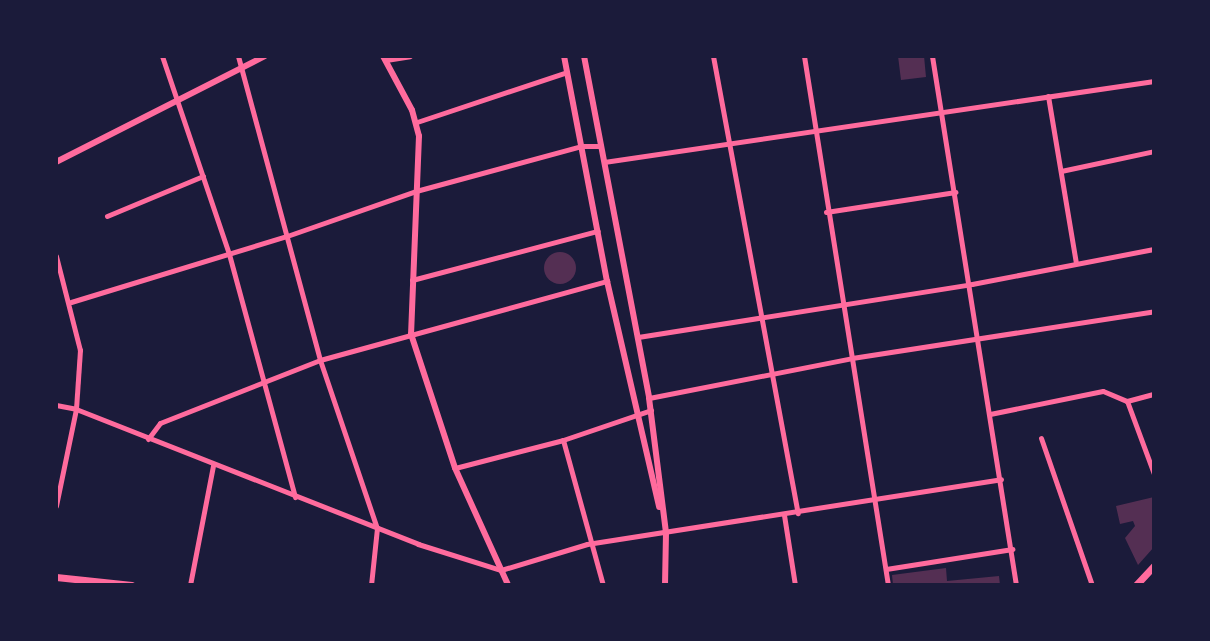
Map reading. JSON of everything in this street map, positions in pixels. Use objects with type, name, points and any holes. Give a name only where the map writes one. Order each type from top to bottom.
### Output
[{"type":"main road","points":[[1136,585],[1154,566]]},
{"type":"main road","points":[[56,577],[132,585]]},
{"type":"street","points":[[162,56],[229,254],[295,496]]},
{"type":"street","points":[[238,56],[320,360],[377,528],[371,585]]},
{"type":"street","points":[[56,162],[264,56]]},
{"type":"street","points":[[410,56],[385,58],[417,122],[411,334],[455,468],[508,585]]},
{"type":"street","points":[[564,56],[635,414],[666,533]]},
{"type":"street","points":[[584,56],[651,410],[666,533],[665,585]]},
{"type":"street","points":[[713,56],[775,376],[798,513]]},
{"type":"street","points":[[804,56],[826,212],[888,585]]},
{"type":"street","points":[[932,56],[972,284],[1016,585]]},
{"type":"street","points":[[417,122],[567,72]]},
{"type":"street","points":[[604,162],[815,128],[1154,81]]},
{"type":"street","points":[[1048,96],[1076,263]]},
{"type":"street","points":[[71,302],[287,236],[416,191],[582,146],[601,146]]},
{"type":"street","points":[[1061,171],[1154,151]]},
{"type":"street","points":[[107,216],[203,176]]},
{"type":"street","points":[[826,212],[955,192]]},
{"type":"street","points":[[412,280],[598,231]]},
{"type":"street","points":[[638,337],[763,318],[843,302],[972,284],[1154,249]]},
{"type":"street","points":[[56,256],[71,302],[80,350],[76,409],[56,506]]},
{"type":"street","points":[[148,439],[160,423],[320,360],[607,281]]},
{"type":"street","points":[[649,398],[775,376],[852,358],[1154,311]]},
{"type":"street","points":[[990,414],[1103,391],[1127,401],[1154,394]]},
{"type":"street","points":[[1127,401],[1154,474]]},
{"type":"street","points":[[56,405],[76,409],[377,528],[501,570],[590,544],[798,513],[875,496],[1001,478]]},
{"type":"street","points":[[455,468],[564,440],[651,410]]},
{"type":"street","points":[[1041,438],[1092,585]]},
{"type":"street","points":[[564,440],[603,585]]},
{"type":"street","points":[[190,585],[213,465]]},
{"type":"street","points":[[784,515],[795,585]]},
{"type":"street","points":[[886,569],[1012,549]]},
{"type":"building","points":[[898,56],[924,56],[926,77],[901,80]]},
{"type":"building","points":[[560,252],[572,256],[576,268],[572,280],[560,284],[548,280],[544,268],[548,256]]},
{"type":"building","points":[[1154,497],[1154,547],[1138,565],[1125,538],[1135,526],[1133,521],[1120,524],[1116,506]]},
{"type":"building","points":[[946,568],[947,581],[999,576],[1000,585],[893,585],[892,575]]}]
